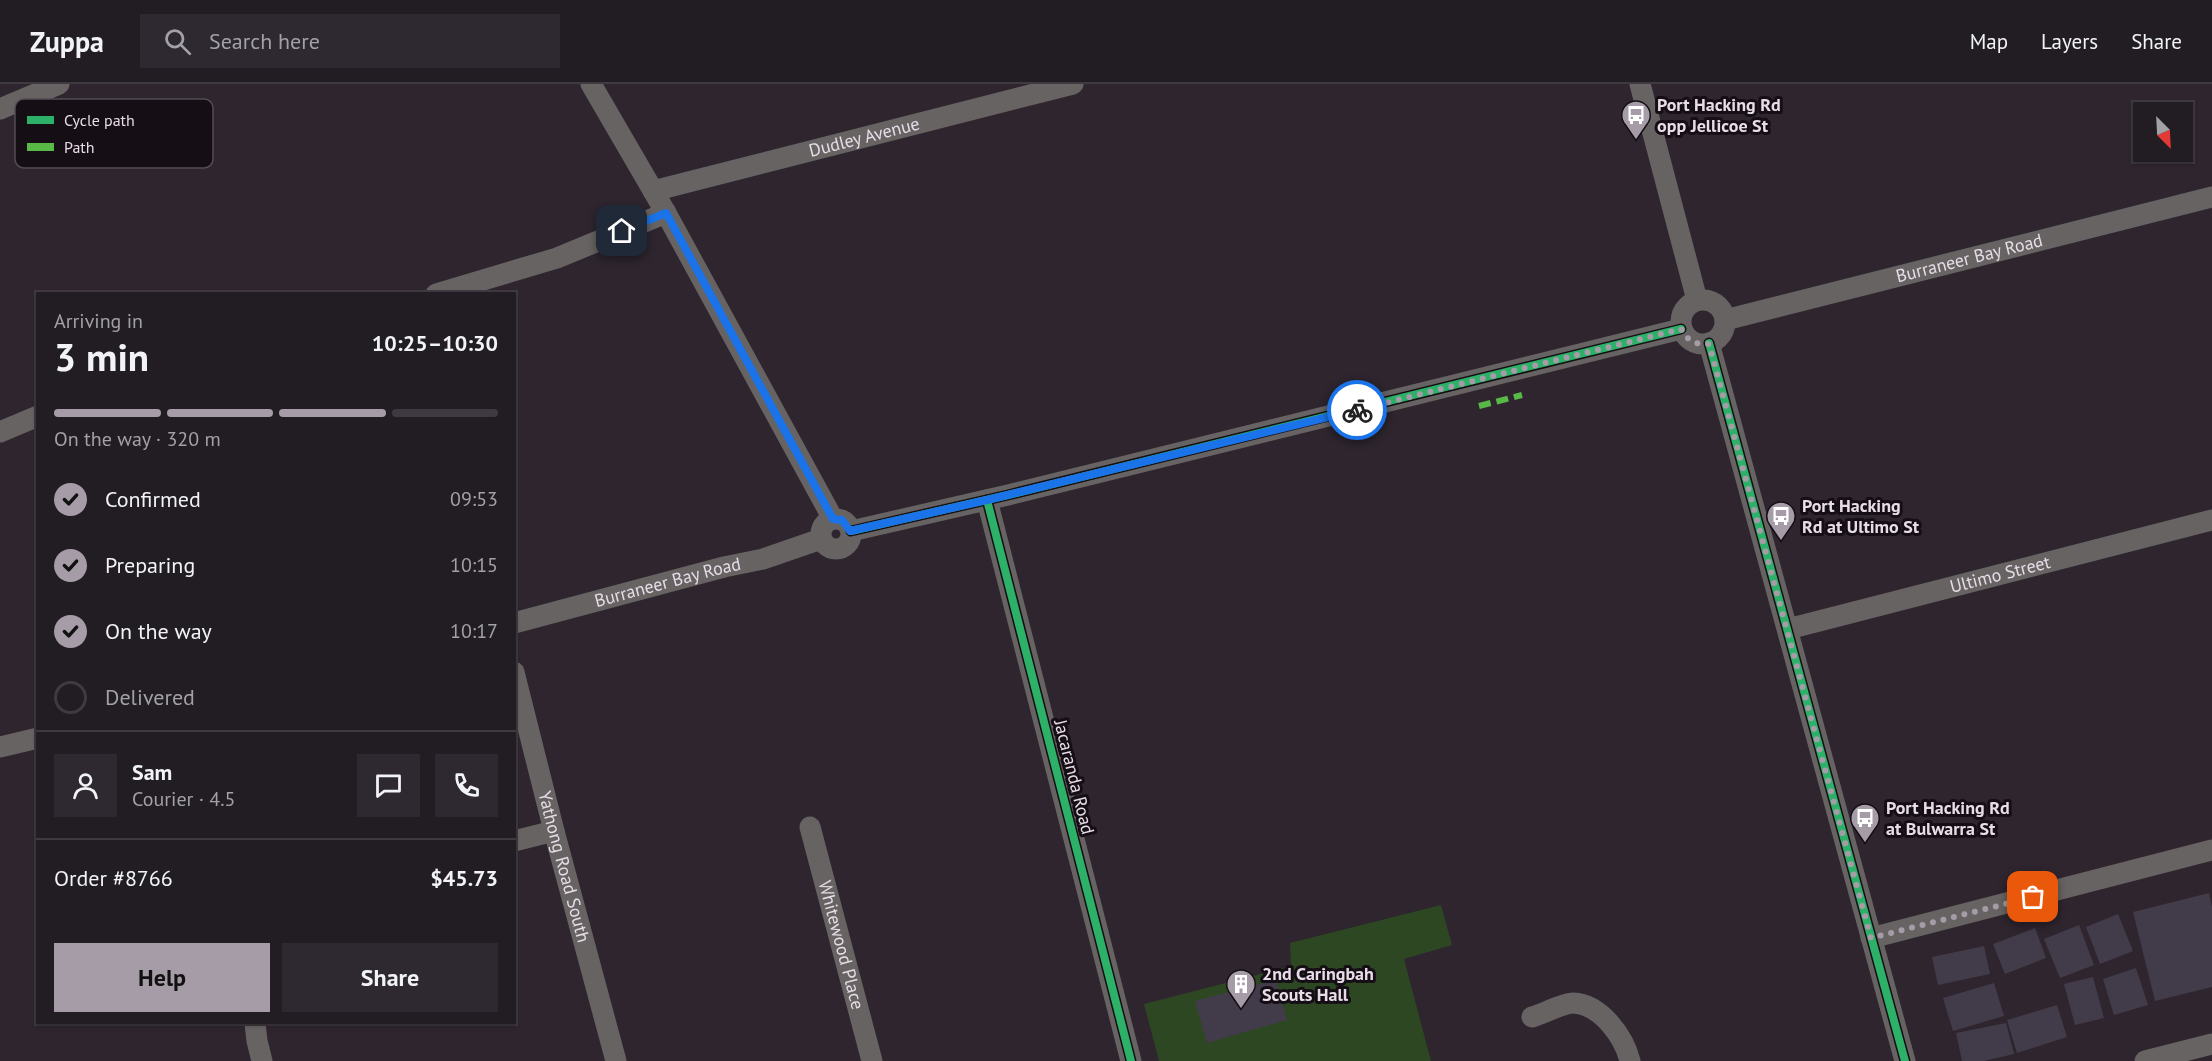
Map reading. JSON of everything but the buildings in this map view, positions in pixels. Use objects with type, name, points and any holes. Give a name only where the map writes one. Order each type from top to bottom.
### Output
[{"type":"street","points":[[24,99],[60,84]]},
{"type":"street","points":[[591,84],[842,525],[987,500],[1681,329]]},
{"type":"street","name":"Dudley Avenue","points":[[653,191],[1073,84]]},
{"type":"street","points":[[1640,84],[1696,300]]},
{"type":"street","points":[[0,109],[15,103]]},
{"type":"street","name":"Burraneer Bay Road","points":[[1725,320],[2212,197]]},
{"type":"street","points":[[443,292],[556,258],[666,213]]},
{"type":"street","points":[[1696,300],[1710,300],[1716,303],[1721,308],[1725,320],[1722,334],[1709,344],[1695,343],[1684,335],[1681,329],[1681,315],[1685,308],[1696,300]]},
{"type":"street","points":[[1709,344],[1905,1061]]},
{"type":"street","points":[[0,432],[36,417]]},
{"type":"street","name":"Jacaranda Road","points":[[987,500],[1131,1061]]},
{"type":"street","name":"Ultimo Street","points":[[1788,629],[2212,520]]},
{"type":"street","name":"Burraneer Bay Road","points":[[516,622],[724,567],[763,559],[821,539],[827,547],[842,548],[849,541],[842,525]]},
{"type":"street","name":"Yathong Road South","points":[[516,680],[616,1061]]},
{"type":"street","points":[[0,747],[36,738]]},
{"type":"street","name":"Whitewood Place","points":[[810,827],[872,1061]]},
{"type":"street","points":[[516,840],[554,831]]},
{"type":"street","points":[[1871,938],[2212,850]]},
{"type":"street","points":[[1533,1017],[1572,1003],[1586,1006],[1598,1013],[1618,1033],[1630,1061]]},
{"type":"street","points":[[255,1024],[262,1061]]},
{"type":"street","points":[[2145,1061],[2212,1044]]},
{"type":"green space","points":[[1441,905],[1452,945],[1404,959],[1431,1061],[1159,1061],[1144,1004],[1291,966],[1290,943]]},
{"type":"marked path","points":[[1479,406],[1522,395]]},
{"type":"cycle path","points":[[851,531],[1008,495],[1681,329]]},
{"type":"cycle path","points":[[1709,343],[1905,1061]]},
{"type":"cycle path","points":[[987,500],[1131,1061]]},
{"type":"way so far","points":[[1357,410],[1681,329],[1689,340],[1709,344],[1871,938],[2033,897]]},
{"type":"place","name":"Port Hacking Rd opp Jellicoe St","points":[[1636,140]]},
{"type":"place","name":"Port Hacking Rd at Ultimo St","points":[[1781,542]]},
{"type":"place","name":"Port Hacking Rd at Bulwarra St","points":[[1865,844]]},
{"type":"place","name":"2nd Caringbah Scouts Hall","points":[[1241,1010]]},
{"type":"route","points":[[622,231],[666,213],[833,519],[842,520],[850,531],[1357,410]]}]
